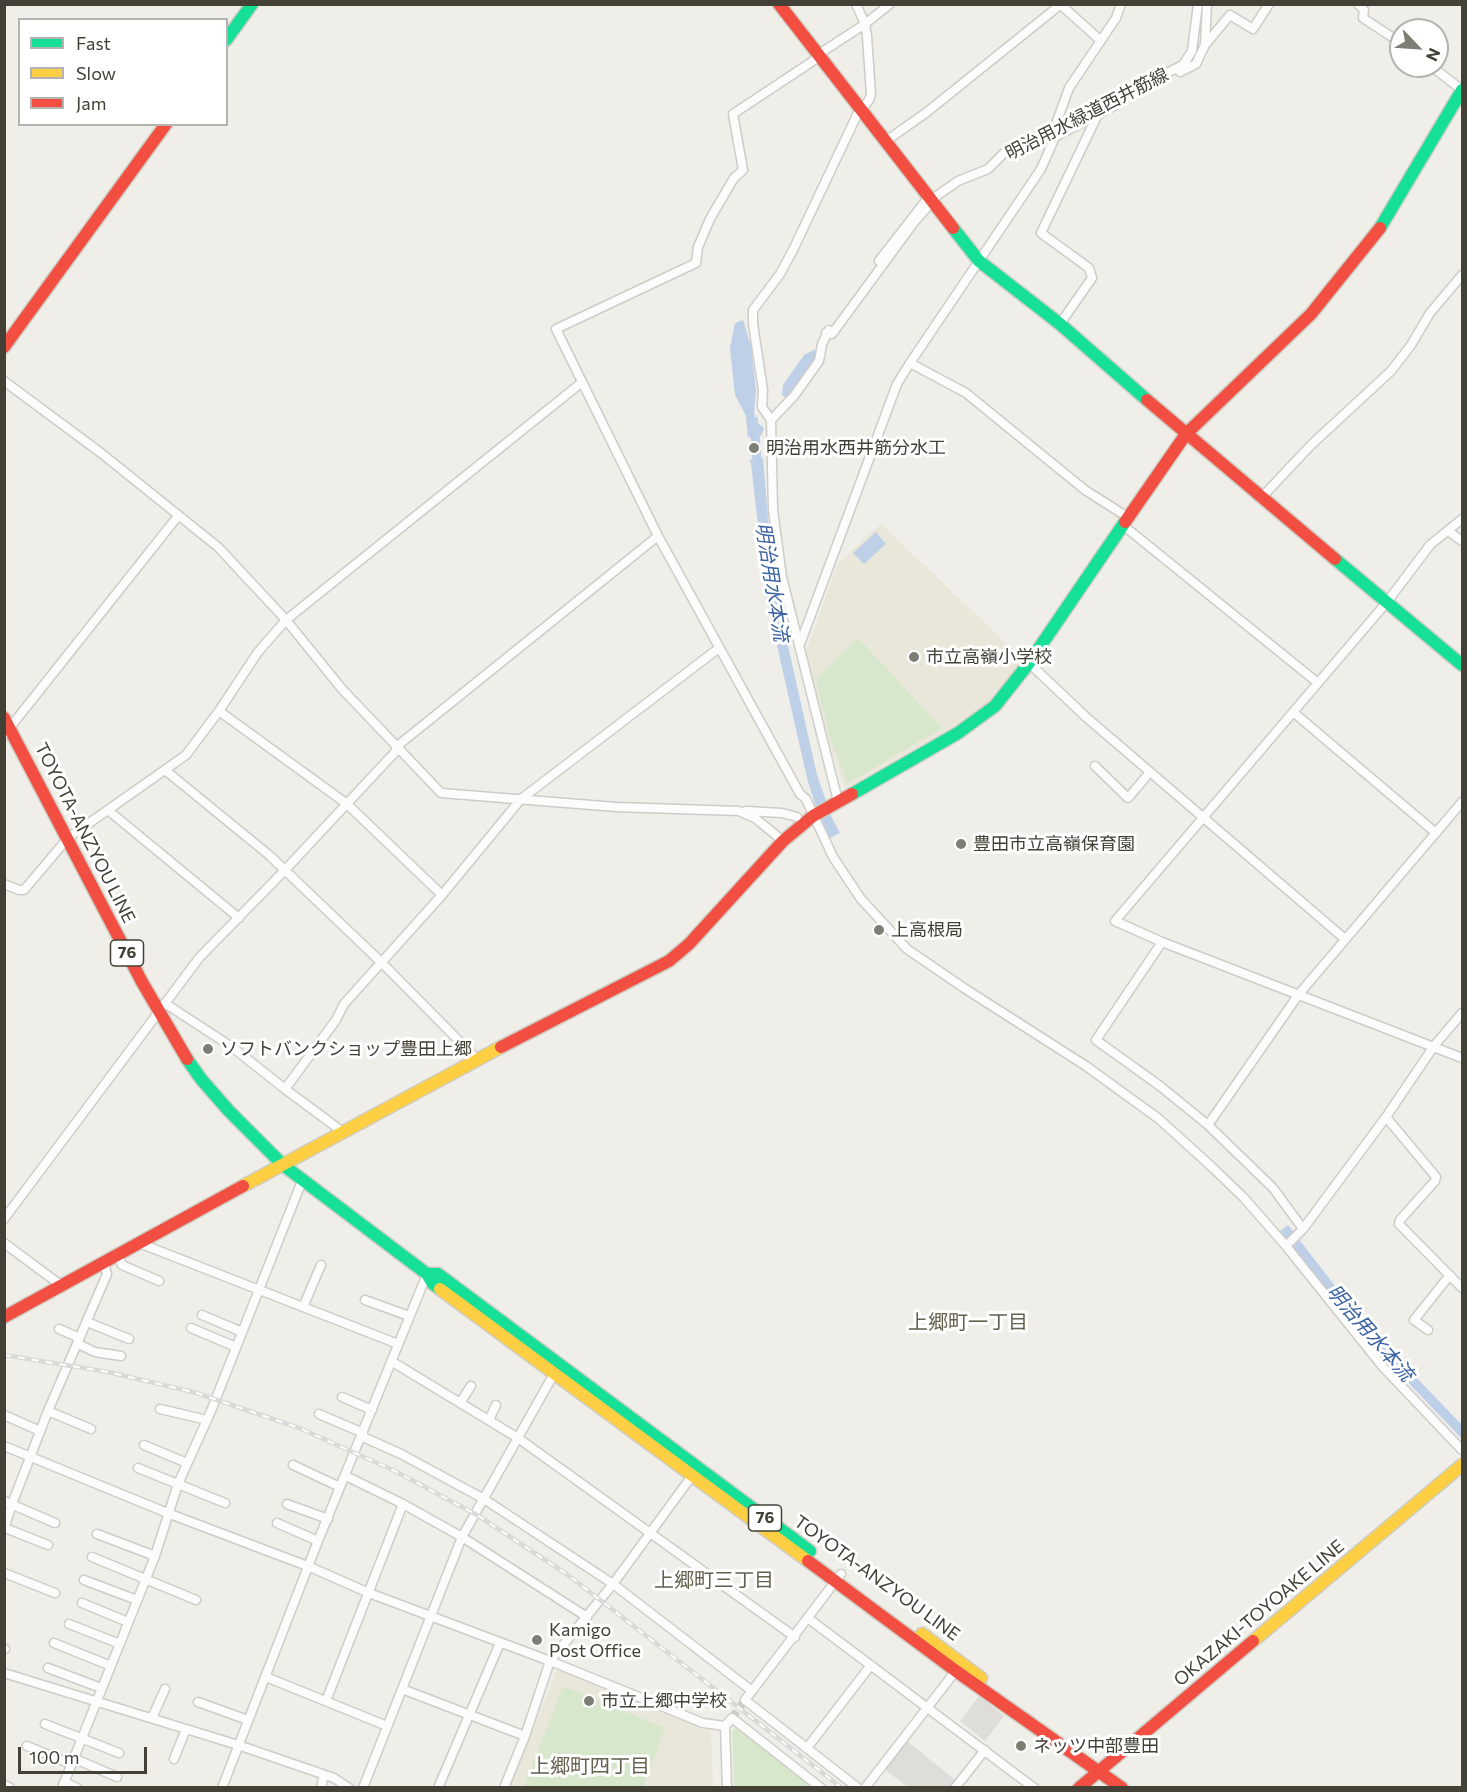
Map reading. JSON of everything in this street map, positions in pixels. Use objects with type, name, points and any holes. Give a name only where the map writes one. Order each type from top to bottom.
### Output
[{"type":"street","points":[[228,37],[252,4]]},
{"type":"street","points":[[779,4],[929,200],[979,261],[1060,324],[1186,434],[1462,665]]},
{"type":"street","points":[[856,4],[865,24],[872,86],[868,100],[857,115],[794,250],[780,274],[753,310],[763,390],[762,407],[771,420],[773,510],[782,577],[800,645],[833,856],[861,899],[907,950],[1086,1066],[1159,1119],[1244,1198],[1288,1245],[1383,1367],[1462,1450]]},
{"type":"street","points":[[825,809],[719,648],[658,536],[556,329],[696,263],[698,247],[710,219],[734,178],[743,170],[732,114],[813,61],[819,54],[865,24],[890,4]]},
{"type":"street","points":[[800,645],[897,384],[1041,169],[1070,88],[1116,18],[1121,4]]},
{"type":"street","name":"明治用水緑道西井筋線","points":[[771,420],[794,396],[819,361],[826,333],[832,334],[929,200],[958,181],[988,169],[1003,154],[1016,146],[1055,133],[1183,65],[1192,51],[1198,4]]},
{"type":"street","points":[[1204,45],[1207,4]]},
{"type":"street","points":[[1055,133],[1099,114],[1196,64],[1204,45],[1230,15],[1253,29],[1269,4]]},
{"type":"street","points":[[1358,4],[1364,10],[1363,18],[1389,35]]},
{"type":"street","points":[[886,141],[927,112],[1060,5],[1100,40]]},
{"type":"street","points":[[4,1317],[477,1059],[669,961],[690,944],[783,841],[825,809],[958,733],[995,706],[1029,663],[1186,434],[1311,314],[1379,229],[1462,90],[1446,78]]},
{"type":"street","points":[[1060,324],[1092,278],[1089,268],[1041,233],[1099,114]]},
{"type":"street","points":[[4,347],[165,126]]},
{"type":"street","points":[[1262,497],[1311,445],[1390,371],[1411,345],[1430,313],[1462,274]]},
{"type":"street","points":[[909,363],[966,393],[1127,522],[1318,683]]},
{"type":"street","points":[[4,381],[101,453],[218,546],[286,620],[342,689],[441,793],[616,807],[782,813],[797,817]]},
{"type":"street","points":[[4,884],[24,890],[68,838],[186,755],[219,711],[258,652],[286,620],[581,383]]},
{"type":"street","points":[[6,727],[178,516]]},
{"type":"street","points":[[1462,519],[1430,545],[1387,602],[1115,921],[1162,942],[1462,1058]]},
{"type":"street","points":[[1448,531],[1462,541]]},
{"type":"street","points":[[4,1219],[199,958],[285,870],[397,748],[658,536]]},
{"type":"street","points":[[285,1089],[336,1020],[344,1004],[442,895],[521,799],[719,648]]},
{"type":"street","points":[[1029,663],[1086,717],[1345,939]]},
{"type":"street","points":[[219,711],[347,804],[442,895]]},
{"type":"street","points":[[1293,712],[1436,833]]},
{"type":"street","name":"TOYOTA-ANZYOU LINE","points":[[6,727],[201,1079],[229,1111],[283,1165],[427,1274],[438,1274],[556,1370],[959,1667],[1081,1752],[1122,1788]]},
{"type":"street","points":[[1095,766],[1128,798],[1150,772]]},
{"type":"street","points":[[165,770],[285,870],[477,1059]]},
{"type":"street","points":[[1208,1125],[1299,994],[1462,802]]},
{"type":"street","points":[[109,811],[238,918]]},
{"type":"street","points":[[739,811],[755,818],[783,841]]},
{"type":"street","points":[[1162,942],[1096,1040],[1160,1086],[1208,1125],[1272,1188],[1301,1232]]},
{"type":"street","points":[[163,1008],[232,1047],[343,1132]]},
{"type":"street","points":[[1288,1245],[1301,1232],[1386,1117],[1434,1046],[1462,1013]]},
{"type":"street","points":[[1386,1117],[1436,1177],[1399,1224],[1462,1288]]},
{"type":"street","points":[[76,1788],[63,1785],[155,1556],[178,1484],[207,1420],[302,1181]]},
{"type":"street","points":[[4,1244],[62,1286]]},
{"type":"street","points":[[140,1244],[398,1344]]},
{"type":"street","points":[[118,1255],[122,1265],[159,1281]]},
{"type":"street","points":[[48,1545],[5,1528],[8,1502],[87,1322],[106,1274],[104,1263]]},
{"type":"street","points":[[303,1307],[321,1265]]},
{"type":"street","points":[[222,1788],[310,1567],[318,1541],[427,1274]]},
{"type":"street","points":[[1428,1330],[1414,1320],[1450,1275]]},
{"type":"street","points":[[365,1300],[409,1316]]},
{"type":"street","points":[[202,1314],[242,1332]]},
{"type":"street","points":[[87,1322],[129,1339]]},
{"type":"street","points":[[191,1328],[236,1347]]},
{"type":"street","points":[[59,1329],[95,1352],[121,1356]]},
{"type":"street","points":[[391,1361],[518,1438],[795,1637]]},
{"type":"street","points":[[363,1788],[462,1537],[556,1370]]},
{"type":"street","points":[[460,1403],[471,1386]]},
{"type":"street","points":[[342,1397],[372,1410]]},
{"type":"street","points":[[489,1420],[496,1405]]},
{"type":"street","points":[[160,1409],[207,1420]]},
{"type":"street","points":[[48,1411],[91,1429]]},
{"type":"street","points":[[319,1414],[484,1498],[612,1584],[752,1691]]},
{"type":"street","points":[[4,1415],[40,1431]]},
{"type":"street","points":[[144,1445],[187,1463]]},
{"type":"street","points":[[4,1446],[170,1514],[310,1567],[369,1593],[550,1661],[703,1723],[725,1726]]},
{"type":"street","points":[[293,1465],[340,1487]]},
{"type":"street","name":"OKAZAKI-TOYOAKE LINE","points":[[1079,1788],[1462,1466]]},
{"type":"street","points":[[138,1468],[225,1503]]},
{"type":"street","points":[[504,1788],[525,1736],[550,1661],[587,1617],[695,1472]]},
{"type":"street","points":[[346,1476],[462,1537],[587,1617]]},
{"type":"street","points":[[8,1502],[55,1523]]},
{"type":"street","points":[[287,1503],[328,1519]]},
{"type":"street","points":[[326,1701],[403,1504]]},
{"type":"street","points":[[277,1523],[318,1541]]},
{"type":"street","points":[[97,1534],[155,1556]]},
{"type":"street","points":[[92,1557],[196,1600]]},
{"type":"street","points":[[4,1573],[55,1593]]},
{"type":"street","points":[[839,1578],[745,1700],[858,1788]]},
{"type":"street","points":[[84,1580],[137,1600]]},
{"type":"street","points":[[82,1603],[128,1622]]},
{"type":"street","points":[[809,1619],[1034,1788]]},
{"type":"street","points":[[69,1624],[120,1644]]},
{"type":"street","points":[[438,1788],[500,1642]]},
{"type":"street","points":[[54,1643],[111,1666]]},
{"type":"street","points":[[807,1748],[871,1665]]},
{"type":"street","points":[[865,1788],[959,1667]]},
{"type":"street","points":[[48,1668],[102,1688]]},
{"type":"street","points":[[4,1673],[238,1745],[324,1774],[350,1788]]},
{"type":"street","points":[[266,1677],[387,1726]]},
{"type":"street","points":[[152,1719],[165,1689]]},
{"type":"street","points":[[402,1689],[525,1736]]},
{"type":"street","points":[[198,1702],[248,1720]]},
{"type":"street","points":[[727,1788],[725,1726],[732,1718],[821,1788]]},
{"type":"street","points":[[45,1724],[119,1753]]},
{"type":"street","points":[[174,1758],[186,1729]]},
{"type":"street","points":[[27,1746],[117,1777]]},
{"type":"street","points":[[955,1788],[984,1750]]},
{"type":"street","points":[[321,1788],[324,1774]]},
{"type":"street","points":[[5,1785],[10,1788]]},
{"type":"shaded area","name":"市立高嶺小学校","points":[[881,524],[1026,662],[992,700],[965,720],[845,788],[829,744],[806,652],[838,563]]},
{"type":"shaded area","name":"市立上郷中学校","points":[[557,1670],[711,1732],[713,1787],[509,1788]]},
{"type":"shaded area","points":[[979,1696],[1004,1716],[985,1741],[960,1721]]},
{"type":"shaded area","points":[[906,1740],[955,1780],[950,1787],[908,1787],[884,1769]]},
{"type":"green space","points":[[858,638],[942,728],[848,783],[831,741],[816,680]]},
{"type":"green space","points":[[563,1686],[665,1728],[643,1787],[524,1787]]},
{"type":"green space","points":[[738,1726],[812,1787],[734,1787],[732,1731]]},
{"type":"water","points":[[743,320],[751,346],[756,391],[754,413],[745,414],[735,395],[730,348],[735,323]]},
{"type":"water","points":[[814,350],[817,352],[815,361],[794,392],[785,397],[782,395],[783,385],[804,355]]},
{"type":"water","points":[[758,417],[758,423],[764,428],[761,436],[748,437],[746,418]]},
{"type":"water","points":[[763,458],[773,579],[817,775],[832,818],[840,833],[830,838],[817,811],[807,778],[766,597],[749,460]]},
{"type":"water","points":[[876,532],[886,544],[864,564],[853,553]]},
{"type":"water","points":[[1288,1225],[1362,1321],[1462,1425],[1462,1439],[1341,1312],[1279,1232]]},
{"type":"waterway","name":"明治用水本流","points":[[747,402],[755,436],[758,471]]},
{"type":"tunnel","points":[[732,1718],[745,1700]]},
{"type":"railway","points":[[4,1355],[108,1372],[197,1393],[299,1428],[393,1470],[477,1515],[568,1575],[842,1788]]},
{"type":"traffic: fast","points":[[228,37],[252,4]]},
{"type":"traffic: fast","points":[[1380,228],[1462,90]]},
{"type":"traffic: fast","points":[[953,228],[979,261],[1060,324],[1147,400]]},
{"type":"traffic: fast","points":[[852,794],[958,733],[995,706],[1029,663],[1125,522]]},
{"type":"traffic: fast","points":[[1335,559],[1462,665]]},
{"type":"traffic: fast","points":[[187,1059],[229,1111],[283,1165],[427,1274],[433,1284],[440,1289]]},
{"type":"traffic: fast","points":[[427,1274],[438,1274],[810,1551]]},
{"type":"traffic: slow","points":[[243,1186],[501,1047]]},
{"type":"traffic: slow","points":[[440,1289],[808,1561]]},
{"type":"traffic: slow","points":[[1253,1641],[1462,1465]]},
{"type":"traffic: slow","points":[[922,1634],[981,1678]]},
{"type":"traffic: jam","points":[[779,4],[953,228]]},
{"type":"traffic: jam","points":[[4,347],[165,126]]},
{"type":"traffic: jam","points":[[1125,522],[1186,434],[1311,314],[1380,228]]},
{"type":"traffic: jam","points":[[1147,400],[1335,559]]},
{"type":"traffic: jam","points":[[4,718],[142,982],[187,1059]]},
{"type":"traffic: jam","points":[[501,1047],[669,961],[689,944],[783,841],[813,816],[852,794]]},
{"type":"traffic: jam","points":[[4,1317],[243,1186]]},
{"type":"traffic: jam","points":[[808,1561],[956,1671],[1122,1788]]},
{"type":"traffic: jam","points":[[1079,1788],[1253,1641]]},
{"type":"place","name":"明治用水西井筋分水工","points":[[754,448]]},
{"type":"place","name":"市立高嶺小学校","points":[[914,657]]},
{"type":"place","name":"豊田市立高嶺保育園","points":[[961,844]]},
{"type":"place","name":"上高根局","points":[[879,930]]},
{"type":"place","name":"ソフトバンクショップ豊田上郷","points":[[208,1049]]},
{"type":"place","name":"Kamigo Post Office","points":[[537,1640]]},
{"type":"place","name":"市立上郷中学校","points":[[589,1701]]},
{"type":"place","name":"ネッツ中部豊田","points":[[1021,1746]]},
{"type":"district","name":"上郷町一丁目","points":[[968,1322]]},
{"type":"district","name":"上郷町三丁目","points":[[714,1580]]},
{"type":"district","name":"上郷町四丁目","points":[[590,1766]]}]
